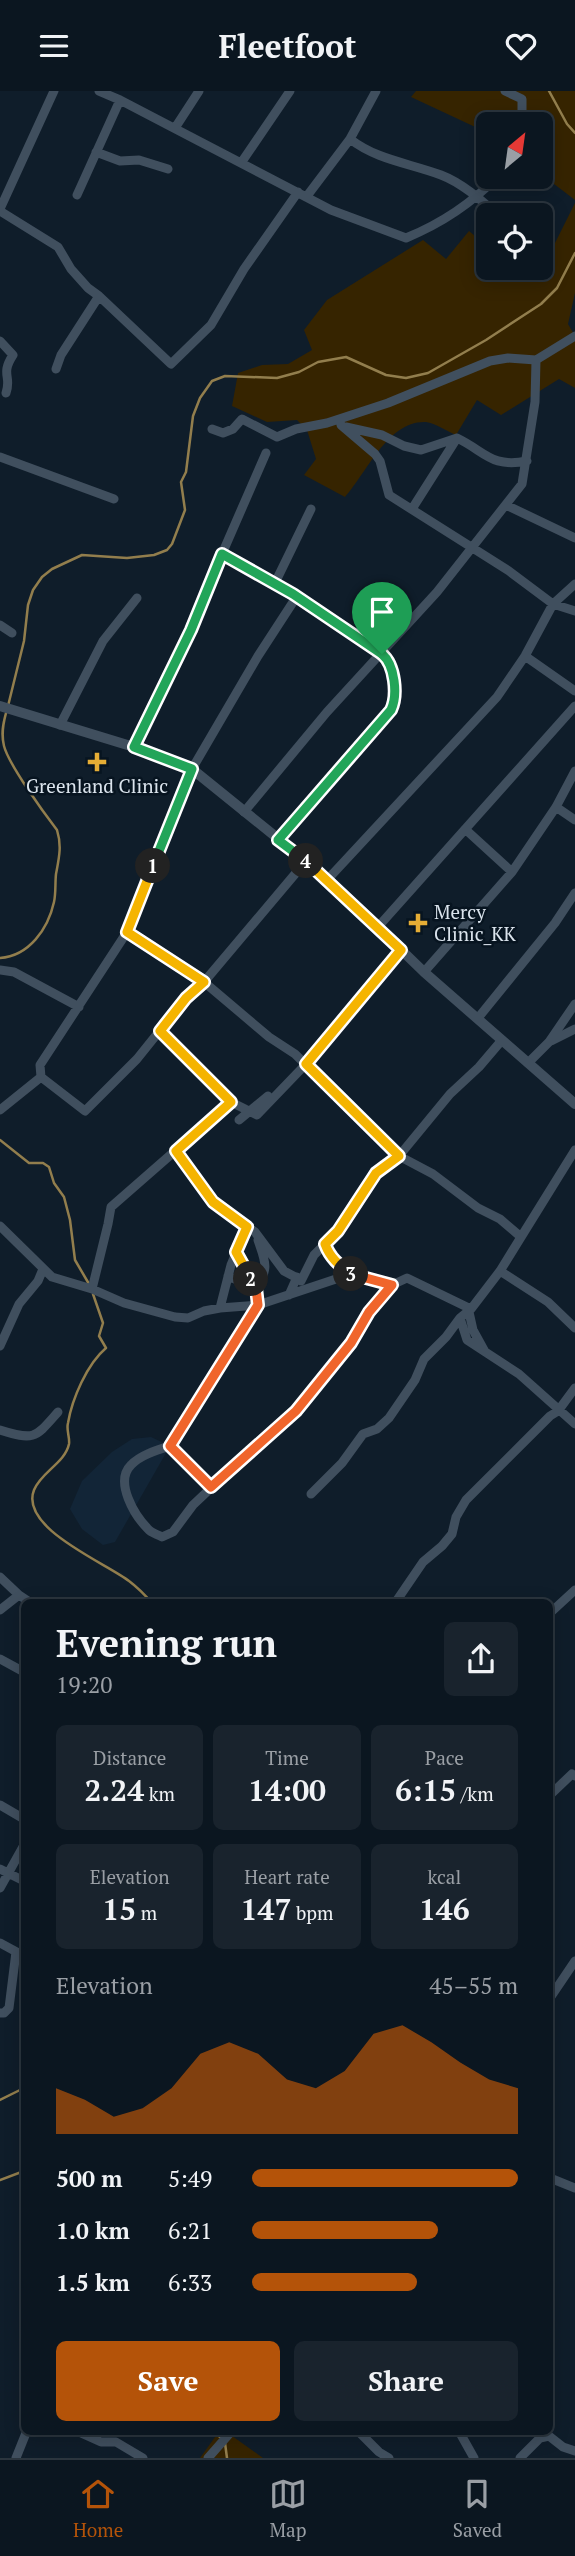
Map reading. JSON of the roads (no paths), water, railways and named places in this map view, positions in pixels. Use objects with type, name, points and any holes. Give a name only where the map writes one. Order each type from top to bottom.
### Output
[{"type":"street","points":[[54,91],[0,210],[58,247],[71,269],[88,288],[170,364],[211,325],[244,269],[302,194],[350,139],[376,91]]},
{"type":"street","points":[[99,91],[331,210],[406,238],[435,226],[482,189]]},
{"type":"street","points":[[175,128],[199,91]]},
{"type":"street","points":[[241,163],[290,91]]},
{"type":"street","points":[[505,91],[522,99],[522,112]]},
{"type":"street","points":[[77,195],[121,100]]},
{"type":"street","points":[[350,139],[372,154],[443,176],[484,203]]},
{"type":"street","points":[[96,152],[120,161],[139,160],[168,169]]},
{"type":"street","points":[[56,369],[61,355],[99,296]]},
{"type":"street","points":[[212,429],[223,433],[233,429],[242,419],[277,437],[296,429],[327,423],[388,404],[490,361],[508,358],[536,360],[575,336]]},
{"type":"street","points":[[0,341],[13,355],[6,364],[4,373],[8,387],[6,393]]},
{"type":"street","points":[[244,812],[327,712],[382,654],[474,548],[522,484],[535,402],[536,360]]},
{"type":"street","points":[[327,423],[382,435],[404,446],[421,450],[457,438],[497,462],[506,464],[527,461]]},
{"type":"street","points":[[341,425],[380,461],[389,495],[474,548],[553,604],[575,611]]},
{"type":"street","points":[[412,509],[457,438]]},
{"type":"street","points":[[134,747],[191,630],[266,453]]},
{"type":"street","points":[[0,457],[114,499]]},
{"type":"street","points":[[506,505],[575,538]]},
{"type":"street","points":[[275,583],[311,509]]},
{"type":"street","points":[[222,554],[241,519]]},
{"type":"street","points":[[222,554],[298,596],[382,654],[388,659],[394,683],[391,710],[278,840]]},
{"type":"street","points":[[328,879],[497,697],[525,656],[553,604],[575,584]]},
{"type":"street","points":[[298,596],[258,656],[192,769],[127,932],[40,1065],[41,1077],[85,1111],[138,1059],[186,998],[204,982],[306,861]]},
{"type":"street","points":[[60,725],[103,641],[136,598]]},
{"type":"street","points":[[0,625],[12,633]]},
{"type":"street","points":[[525,656],[575,691]]},
{"type":"street","points":[[0,706],[134,747],[192,769],[328,879],[424,972],[575,1104]]},
{"type":"street","points":[[377,928],[575,706]]},
{"type":"street","points":[[424,972],[512,872],[556,807],[575,771]]},
{"type":"street","points":[[556,807],[575,820]]},
{"type":"street","points":[[465,829],[512,872]]},
{"type":"street","points":[[478,1018],[555,923],[575,893]]},
{"type":"street","points":[[127,932],[204,982],[269,1037],[306,1064],[399,1156],[433,1174],[478,1208],[500,1219],[521,1237]]},
{"type":"street","points":[[160,1031],[231,1102],[257,1115],[306,1064],[401,950]]},
{"type":"street","points":[[0,970],[14,972],[79,1007]]},
{"type":"street","points":[[528,1063],[549,1042],[575,1003]]},
{"type":"street","points":[[549,1042],[575,1029]]},
{"type":"street","points":[[301,1281],[314,1255],[338,1231],[376,1173],[399,1156],[450,1094],[479,1067],[502,1040]]},
{"type":"street","points":[[239,1120],[306,1064]]},
{"type":"street","points":[[0,1110],[41,1077]]},
{"type":"street","points":[[92,1289],[111,1207],[231,1102]]},
{"type":"street","points":[[311,1495],[342,1463],[363,1434],[377,1429],[389,1418],[415,1380],[424,1359],[470,1310],[500,1271],[575,1150]]},
{"type":"street","points":[[176,1151],[213,1202],[251,1229],[284,1271],[316,1286]]},
{"type":"street","points":[[0,1226],[52,1277],[92,1289],[124,1303],[175,1317],[188,1318],[220,1308],[258,1305],[351,1274]]},
{"type":"street","points":[[220,1308],[236,1252],[251,1229]]},
{"type":"street","points":[[251,1229],[266,1266],[266,1273],[256,1288]]},
{"type":"street","points":[[325,1244],[335,1262],[351,1274],[392,1285]]},
{"type":"street","points":[[236,1252],[256,1288],[258,1305],[170,1446],[154,1451],[130,1466],[124,1481],[132,1509],[149,1531],[162,1537],[173,1532],[193,1505],[211,1487],[296,1411],[351,1343],[369,1312],[392,1285],[407,1278],[470,1310]]},
{"type":"street","points":[[0,1346],[19,1304],[38,1281],[43,1269]]},
{"type":"street","points":[[500,1271],[548,1302],[575,1328]]},
{"type":"street","points":[[228,1276],[256,1288]]},
{"type":"street","points":[[289,1295],[297,1277],[301,1281]]},
{"type":"street","points":[[470,1310],[473,1330],[484,1350]]},
{"type":"street","points":[[460,1318],[467,1340],[519,1374],[575,1424]]},
{"type":"street","points":[[398,1599],[423,1562],[452,1534],[456,1517],[466,1500],[558,1411],[575,1388]]},
{"type":"street","points":[[0,1430],[30,1437],[37,1436],[58,1412]]},
{"type":"street","points":[[170,1446],[211,1487]]},
{"type":"street","points":[[0,1577],[26,1599]]},
{"type":"street","points":[[553,1610],[575,1590]]},
{"type":"street","points":[[0,1610],[19,1595]]},
{"type":"street","points":[[0,1659],[21,1670]]},
{"type":"street","points":[[553,1792],[572,1775],[575,1776]]},
{"type":"street","points":[[0,1805],[21,1817]]},
{"type":"street","points":[[0,1888],[4,1871],[21,1849]]},
{"type":"street","points":[[4,1871],[21,1880]]},
{"type":"street","points":[[0,1943],[20,1954],[9,2008],[0,2013]]},
{"type":"street","points":[[553,1994],[575,1961]]},
{"type":"street","points":[[553,2179],[575,2188]]},
{"type":"street","points":[[16,2458],[25,2435]]},
{"type":"street","points":[[85,2435],[100,2442],[117,2442],[143,2458]]},
{"type":"street","points":[[208,2458],[228,2435]]},
{"type":"street","points":[[362,2435],[379,2452],[390,2458]]},
{"type":"street","points":[[461,2435],[474,2458]]},
{"type":"street","points":[[520,2458],[540,2438],[549,2436],[562,2447],[575,2451]]},
{"type":"waterway","points":[[549,91],[575,133]]},
{"type":"waterway","points":[[8,706],[24,641],[28,605],[33,590],[42,577],[52,569],[82,555],[127,558],[154,555],[167,550],[172,544],[185,510],[181,482],[186,472],[193,416],[200,398],[212,381],[225,376],[277,378],[299,372],[318,362],[346,357],[386,375],[406,378],[428,373],[541,304],[557,288],[575,253]]},
{"type":"waterway","points":[[0,958],[28,947],[47,922],[55,899],[60,847],[57,830],[7,754],[3,737],[6,713]]},
{"type":"waterway","points":[[0,1140],[29,1163],[43,1163],[49,1167],[54,1183],[64,1197],[75,1260],[89,1284]]},
{"type":"waterway","points":[[93,1294],[103,1323],[99,1336],[106,1348],[87,1372],[77,1393],[70,1414],[67,1451],[37,1484],[33,1504],[39,1518],[51,1531],[129,1581],[148,1599]]},
{"type":"waterway","points":[[0,2100],[21,2090]]},
{"type":"waterway","points":[[0,2180],[21,2172]]},
{"type":"waterway","points":[[217,2435],[222,2438]]},
{"type":"waterway","points":[[225,2443],[227,2458]]},
{"type":"place","name":"Greenland Clinic","points":[[97,762]]},
{"type":"place","name":"Mercy Clinic_KK","points":[[418,923]]}]
